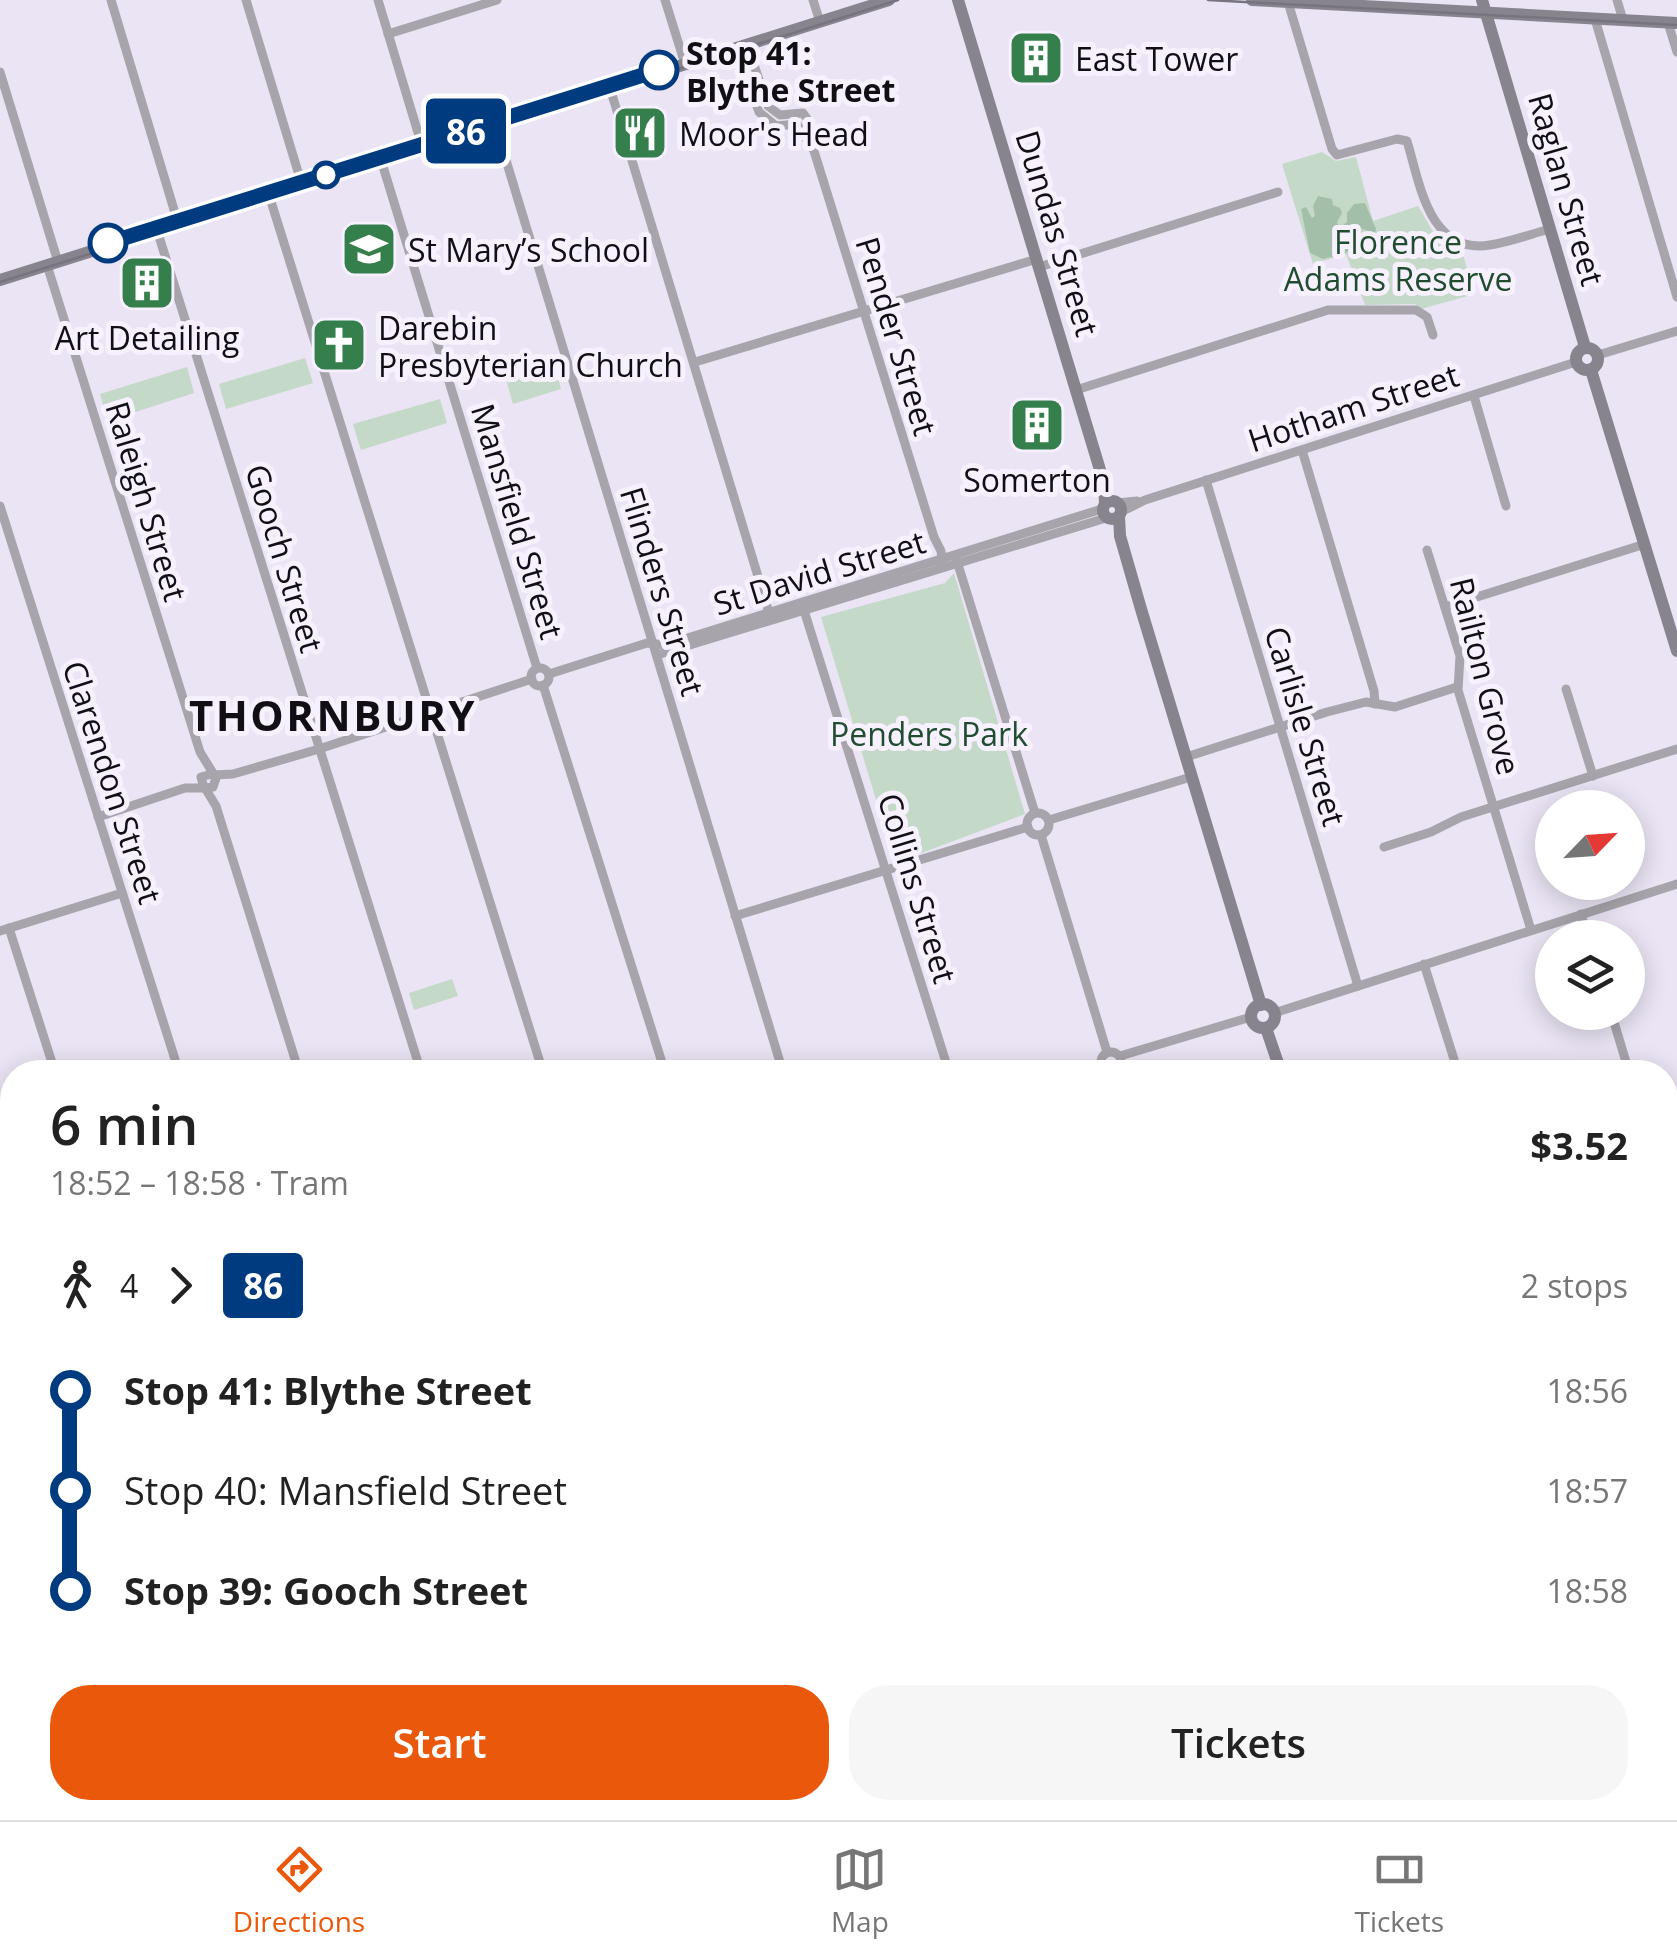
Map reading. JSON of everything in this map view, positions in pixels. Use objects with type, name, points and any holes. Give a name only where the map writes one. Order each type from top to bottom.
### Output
[{"type":"street","points":[[111,0],[178,224]]},
{"type":"street","points":[[246,0],[302,184]]},
{"type":"street","points":[[378,0],[422,146]]},
{"type":"street","points":[[388,34],[496,0]]},
{"type":"street","points":[[665,0],[686,64]]},
{"type":"street","points":[[814,0],[820,22]]},
{"type":"street","points":[[0,280],[889,0]]},
{"type":"street","name":"Dundas Street","points":[[958,0],[1261,1004]]},
{"type":"street","points":[[1252,0],[1484,6],[1595,19],[1673,23],[1677,52]]},
{"type":"street","points":[[1617,0],[1623,20]]},
{"type":"street","points":[[1288,2],[1332,149],[1337,154],[1398,139],[1406,141],[1429,214],[1453,240],[1485,246],[1550,229]]},
{"type":"street","name":"Raglan Street","points":[[1484,6],[1584,347]]},
{"type":"street","points":[[1595,19],[1677,296]]},
{"type":"street","name":"Pender Street","points":[[742,46],[762,116],[776,126],[797,124],[814,151],[941,563]]},
{"type":"street","name":"Raleigh Street","points":[[0,72],[52,263],[295,1060]]},
{"type":"street","points":[[610,88],[770,617]]},
{"type":"street","name":"Flinders Street","points":[[495,124],[779,1060]]},
{"type":"street","name":"Mansfield Street","points":[[381,160],[538,668]]},
{"type":"street","points":[[695,362],[1278,192]]},
{"type":"street","points":[[269,195],[539,1060]]},
{"type":"street","name":"Gooch Street","points":[[157,230],[416,1060]]},
{"type":"street","points":[[1076,390],[1328,310],[1416,310],[1427,317],[1433,336]]},
{"type":"street","points":[[1598,355],[1677,330]]},
{"type":"street","points":[[1584,347],[1594,349],[1598,355],[1598,364],[1591,370],[1582,369],[1576,362],[1577,353],[1584,347]]},
{"type":"street","name":"Hotham Street","points":[[1112,510],[1576,362]]},
{"type":"street","points":[[1591,370],[1644,544],[1672,619],[1677,650]]},
{"type":"street","points":[[1474,396],[1506,506]]},
{"type":"street","points":[[1302,450],[1374,691],[1374,704]]},
{"type":"street","name":"Carlisle Street","points":[[1206,480],[1358,986]]},
{"type":"street","name":"Clarendon Street","points":[[0,506],[175,1060]]},
{"type":"street","name":"St David Street","points":[[549,674],[770,617],[1112,510]]},
{"type":"street","points":[[1445,607],[1644,544]]},
{"type":"street","name":"Railton Grove","points":[[1427,550],[1461,662],[1457,688],[1531,930]]},
{"type":"street","points":[[957,560],[1036,813]]},
{"type":"street","name":"Collins Street","points":[[803,607],[945,1060]]},
{"type":"street","points":[[98,817],[532,679],[538,668],[549,674],[544,686],[538,686],[532,679]]},
{"type":"street","name":"Mansfield Street","points":[[544,686],[660,1060]]},
{"type":"street","points":[[1186,757],[1326,712],[1366,702],[1395,707],[1457,688]]},
{"type":"street","points":[[1566,689],[1593,776]]},
{"type":"street","points":[[1384,847],[1494,806],[1677,749]]},
{"type":"street","points":[[1049,820],[1191,777]]},
{"type":"street","points":[[1036,813],[1049,820],[1049,828],[1041,835],[1028,827],[1028,820],[1036,813]]},
{"type":"street","points":[[736,916],[1028,827]]},
{"type":"street","points":[[1041,835],[1107,1052]]},
{"type":"street","points":[[1274,1013],[1677,884]]},
{"type":"street","points":[[51,1060],[4,929],[122,893]]},
{"type":"street","points":[[1581,914],[1583,920]]},
{"type":"street","points":[[1424,964],[1454,1060]]},
{"type":"street","points":[[1107,1052],[1120,1056],[1251,1017],[1261,1004],[1271,1007],[1274,1013],[1272,1024],[1266,1028],[1256,1026],[1251,1017]]},
{"type":"street","points":[[1266,1028],[1277,1060]]},
{"type":"street","points":[[1616,1030],[1625,1060]]},
{"type":"street","points":[[1102,1060],[1107,1052]]},
{"type":"street","points":[[1120,1056],[1120,1060]]},
{"type":"green space","name":"Florence Adams Reserve","points":[[1322,152],[1336,161],[1356,157],[1373,221],[1418,206],[1435,235],[1462,252],[1475,294],[1421,309],[1415,304],[1365,305],[1346,254],[1313,264],[1282,164]]},
{"type":"green space","points":[[1318,196],[1332,199],[1333,205],[1340,208],[1339,228],[1347,222],[1347,213],[1354,204],[1365,203],[1375,234],[1358,227],[1349,233],[1353,248],[1344,254],[1323,259],[1310,253],[1301,209],[1306,207],[1312,218],[1315,216],[1313,206]]},
{"type":"green space","points":[[305,358],[313,383],[226,409],[219,384]]},
{"type":"green space","points":[[187,367],[194,393],[108,421],[100,394]]},
{"type":"green space","points":[[555,368],[561,389],[513,404],[507,383]]},
{"type":"green space","points":[[440,399],[447,423],[361,450],[353,424]]},
{"type":"green space","name":"Penders Park","points":[[954,573],[1025,814],[895,863],[821,617],[945,583]]},
{"type":"green space","points":[[452,979],[458,996],[414,1010],[409,993]]},
{"type":"tram line","points":[[0,282],[898,0]]},
{"type":"tram line","points":[[1208,0],[1677,25]]},
{"type":"tram line","name":"86","points":[[108,243],[659,70]]},
{"type":"place","name":"East Tower","points":[[1036,58]]},
{"type":"place","name":"Stop 41: Blythe Street","points":[[659,70]]},
{"type":"place","name":"Moor's Head","points":[[640,133]]},
{"type":"place","name":"St Mary’s School","points":[[369,249]]},
{"type":"place","name":"Art Detailing","points":[[147,283]]},
{"type":"place","name":"Darebin Presbyterian Church","points":[[339,345]]},
{"type":"place","name":"Somerton","points":[[1037,425]]},
{"type":"district","name":"THORNBURY","points":[[333,714]]}]
